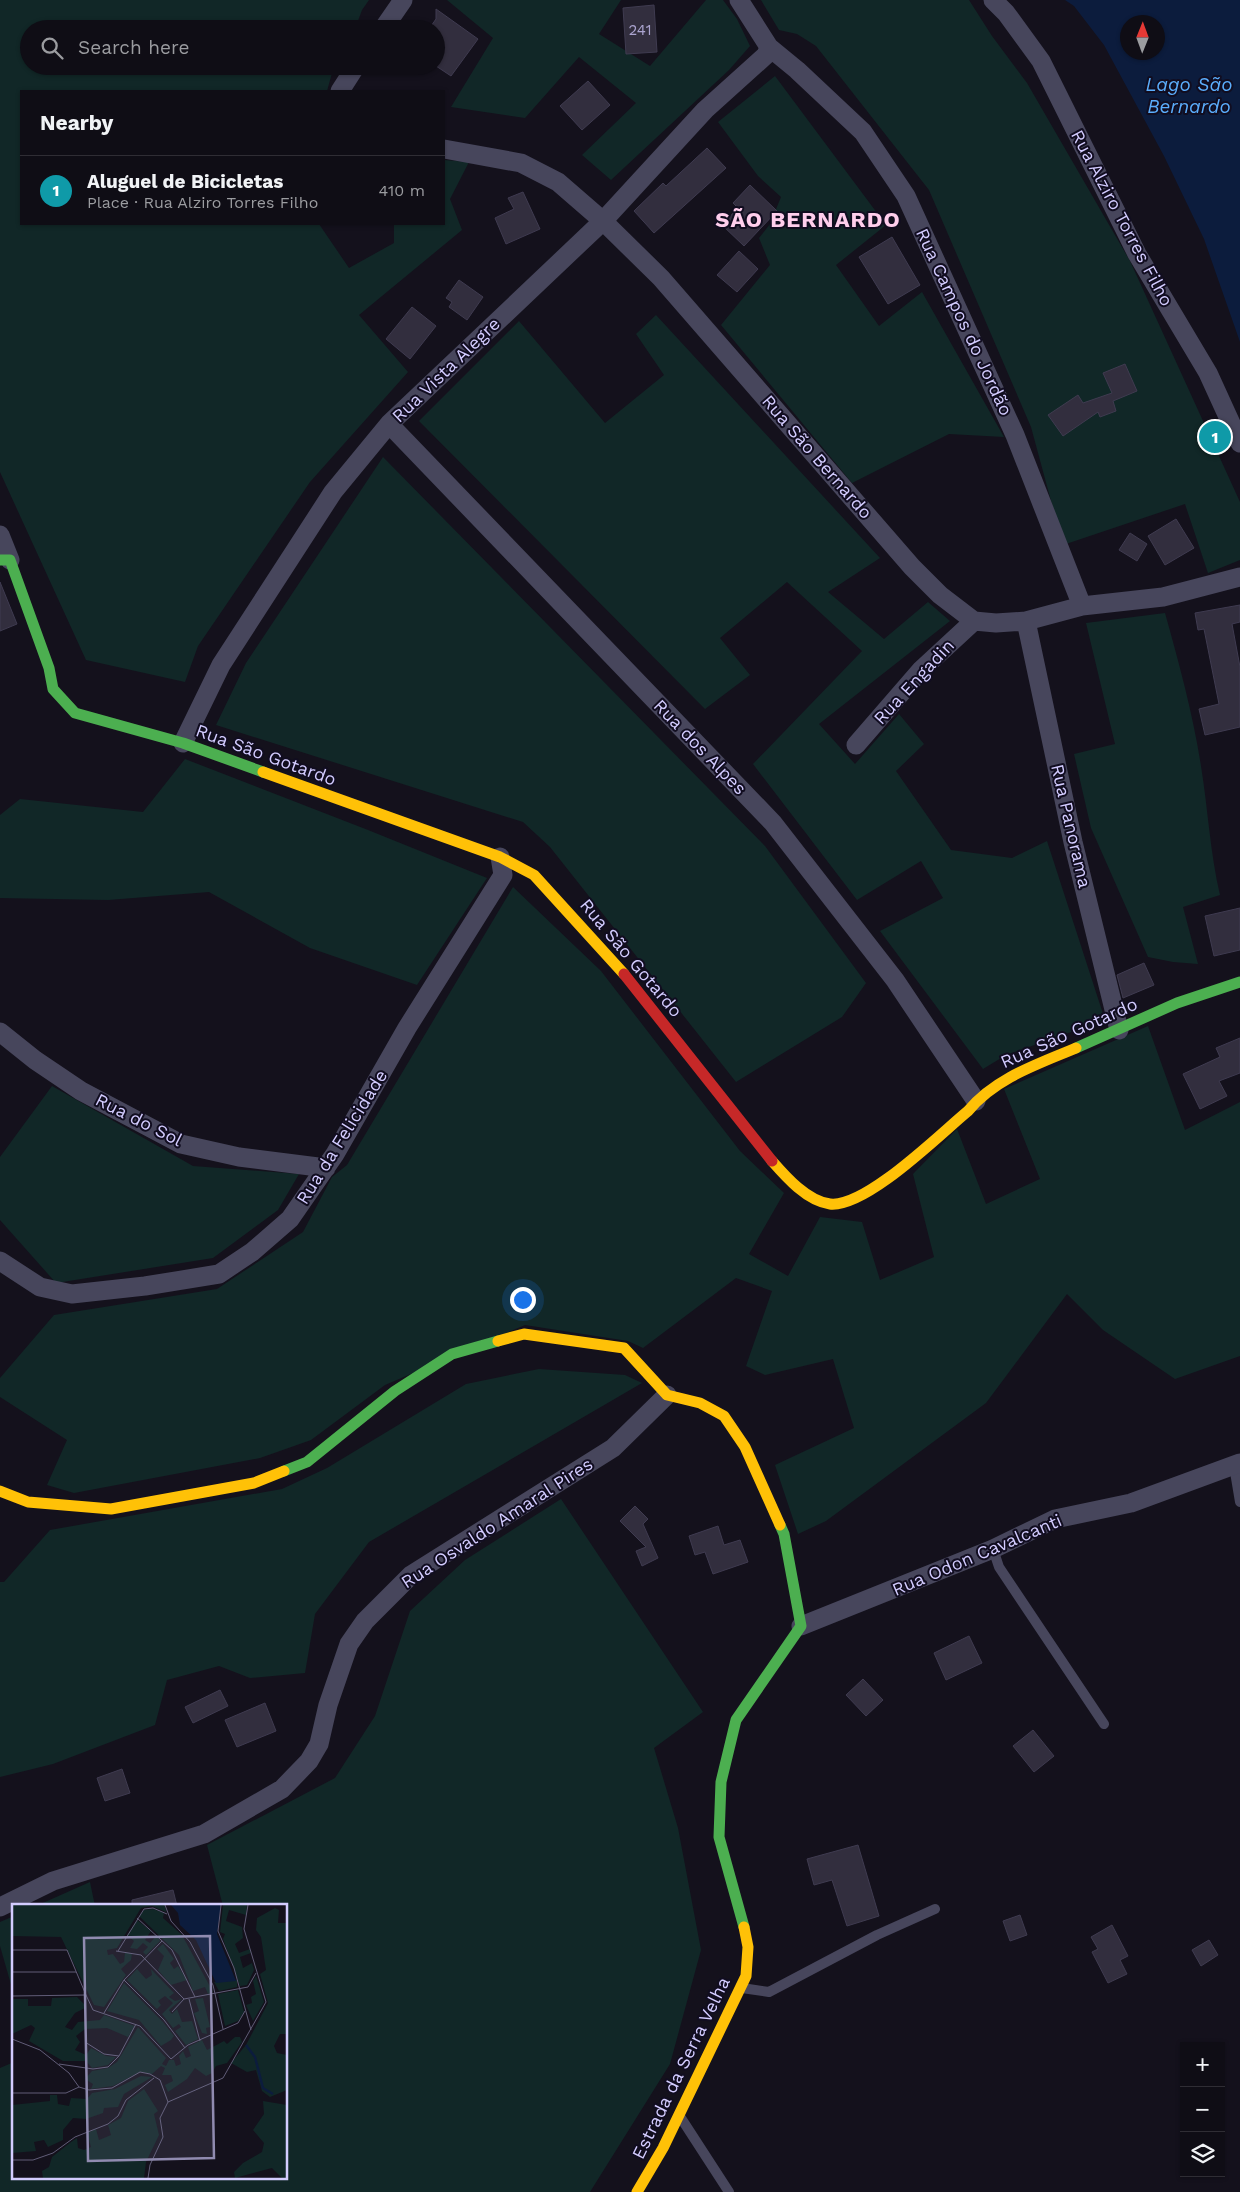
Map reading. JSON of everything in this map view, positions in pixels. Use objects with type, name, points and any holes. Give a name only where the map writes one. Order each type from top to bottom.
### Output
[{"type":"street","points":[[389,20],[403,0]]},
{"type":"street","name":"Rua Campos do Jordão","points":[[739,0],[769,47],[797,70],[863,132],[906,196],[1015,434],[1082,606]]},
{"type":"street","name":"Rua Alziro Torres Filho","points":[[993,0],[1006,13],[1042,61],[1137,254],[1208,374],[1240,443]]},
{"type":"street","name":"Rua Vista Alegre","points":[[184,743],[221,665],[333,492],[389,424],[603,221],[705,110],[766,55],[769,47]]},
{"type":"street","points":[[341,90],[350,75]]},
{"type":"street","name":"Rua São Bernardo","points":[[445,149],[521,163],[558,182],[603,221],[667,284],[912,567],[940,595],[974,620],[996,623],[1026,621],[1082,606],[1163,596],[1240,577]]},
{"type":"street","name":"Rua dos Alpes","points":[[389,424],[773,823],[894,980],[976,1101]]},
{"type":"street","points":[[0,535],[5,560]]},
{"type":"street","name":"Rua São Gotardo","points":[[5,560],[49,668],[53,689],[75,713],[184,743],[500,857],[534,875],[612,958],[754,1137],[766,1156],[789,1180],[816,1198],[831,1204],[854,1199],[877,1186],[968,1111],[976,1101],[1008,1077],[1120,1030],[1177,1002],[1240,982]]},
{"type":"street","name":"Rua Engadin","points":[[856,745],[922,670],[974,620]]},
{"type":"street","name":"Rua Panorama","points":[[1026,621],[1073,842],[1120,1030]]},
{"type":"street","name":"Rua da Felicidade","points":[[0,1261],[40,1287],[72,1294],[145,1286],[218,1274],[252,1252],[290,1219],[326,1168],[408,1028],[503,875],[500,857]]},
{"type":"street","name":"Rua do Sol","points":[[0,1032],[35,1060],[81,1091],[181,1144],[239,1157],[326,1168]]},
{"type":"street","points":[[0,1491],[28,1502],[111,1509],[254,1483],[307,1462],[394,1391],[452,1354],[524,1334],[624,1348],[667,1395],[700,1403],[724,1416],[745,1447],[784,1534],[801,1626]]},
{"type":"street","name":"Rua Osvaldo Amaral Pires","points":[[0,1907],[54,1881],[204,1834],[282,1789],[309,1761],[319,1744],[328,1706],[349,1644],[365,1621],[387,1597],[411,1575],[612,1448],[667,1395]]},
{"type":"street","name":"Rua Odon Cavalcanti","points":[[801,1626],[993,1549],[1054,1519],[1131,1502],[1237,1465]]},
{"type":"street","name":"Estrada da Serra Velha","points":[[637,2192],[680,2115],[746,1976],[748,1946],[742,1914],[719,1837],[721,1782],[736,1720],[801,1626]]},
{"type":"lane","points":[[1237,1465],[1240,1502]]},
{"type":"lane","points":[[993,1549],[999,1567],[1104,1724]]},
{"type":"lane","points":[[741,1988],[769,1992],[876,1935],[935,1909]]},
{"type":"lane","points":[[680,2115],[729,2192]]},
{"type":"green space","points":[[0,0],[369,0],[358,20],[20,20],[20,75],[331,75],[327,90],[20,90],[20,225],[320,225],[349,268],[394,243],[394,225],[445,225],[445,160],[469,162],[450,199],[462,230],[359,315],[408,372],[310,482],[198,646],[185,682],[86,660],[0,472]]},
{"type":"green space","points":[[447,0],[621,0],[599,34],[650,66],[706,0],[723,0],[737,19],[750,46],[729,70],[611,180],[582,155],[636,103],[579,57],[525,118],[451,107],[493,38]]},
{"type":"green space","points":[[761,0],[969,0],[992,36],[1027,83],[1130,261],[1240,502],[1240,560],[1208,573],[1185,504],[1063,545],[1031,427],[929,190],[816,46],[797,34],[779,30]]},
{"type":"green space","points":[[775,76],[886,225],[836,265],[879,326],[922,292],[1004,437],[949,434],[852,483],[721,325],[770,265],[759,238],[770,224],[781,197],[758,176],[718,122]]},
{"type":"green space","points":[[656,315],[880,558],[828,592],[884,639],[928,602],[950,621],[819,724],[855,764],[899,714],[924,744],[896,771],[951,850],[1012,858],[1047,841],[1105,1020],[1006,1055],[983,1069],[880,931],[943,898],[921,861],[857,900],[753,764],[862,651],[787,582],[720,638],[750,675],[705,709],[419,421],[519,321],[605,423],[664,375],[636,334]]},
{"type":"green space","points":[[383,457],[765,846],[866,983],[842,1017],[736,1082],[550,847],[523,822],[216,725],[246,663]]},
{"type":"green space","points":[[1165,613],[1198,747],[1220,895],[1183,907],[1198,964],[1148,957],[1091,828],[1074,754],[1115,744],[1086,623]]},
{"type":"green space","points":[[185,759],[487,878],[417,985],[310,948],[209,892],[108,900],[0,898],[0,815],[20,799],[143,812]]},
{"type":"green space","points":[[513,887],[601,971],[740,1151],[784,1193],[749,1254],[788,1276],[820,1217],[862,1222],[880,1280],[934,1257],[913,1174],[957,1129],[986,1204],[1040,1179],[1004,1089],[1148,1026],[1185,1130],[1240,1102],[1240,1356],[1175,1379],[1103,1330],[1067,1294],[986,1403],[826,1521],[798,1534],[775,1465],[854,1428],[833,1359],[765,1375],[746,1366],[772,1291],[736,1278],[643,1348],[628,1341],[525,1325],[385,1385],[311,1440],[260,1458],[74,1493],[47,1485],[67,1440],[0,1397],[0,1378],[54,1315],[217,1289],[303,1232],[332,1177],[347,1165]]},
{"type":"green space","points":[[52,1086],[193,1166],[299,1174],[278,1210],[213,1258],[56,1283],[0,1220],[0,1157]]},
{"type":"green space","points":[[539,1369],[625,1375],[642,1383],[369,1542],[315,1614],[305,1673],[250,1678],[219,1666],[167,1680],[155,1725],[53,1764],[0,1777],[0,1582],[4,1582],[50,1530],[282,1489],[327,1468],[466,1384]]},
{"type":"green space","points":[[561,1499],[703,1712],[654,1748],[678,1828],[701,1950],[670,2064],[590,2192],[0,2192],[0,2068],[12,2063],[12,2180],[288,2180],[288,1904],[222,1904],[207,1845],[335,1778],[375,1716],[410,1611],[465,1560]]},
{"type":"green space","points":[[90,1882],[95,1904],[40,1904]]},
{"type":"green space","points":[[12,1917],[12,1988],[0,1946],[0,1922]]},
{"type":"water","name":"Lago São Bernardo","points":[[1065,0],[1240,0],[1240,342],[1204,239],[1164,156],[1104,45],[1074,6]]},
{"type":"building","points":[[654,5],[657,52],[626,54],[623,8]]},
{"type":"building","points":[[436,9],[478,39],[451,76],[445,72],[445,20],[436,19]]},
{"type":"building","points":[[588,81],[610,105],[582,130],[560,106]]},
{"type":"building","points":[[707,148],[726,168],[654,233],[634,211],[663,183],[666,186]]},
{"type":"building","points":[[750,185],[777,211],[744,246],[722,225],[738,208],[733,203]]},
{"type":"building","points":[[523,192],[540,229],[506,244],[495,218],[514,209],[508,198]]},
{"type":"building","points":[[892,237],[920,285],[888,304],[859,257]]},
{"type":"building","points":[[739,251],[758,269],[737,292],[717,275]]},
{"type":"building","points":[[459,280],[483,297],[467,320],[449,307],[452,302],[446,298]]},
{"type":"building","points":[[412,307],[436,326],[410,359],[386,339]]},
{"type":"building","points":[[1125,364],[1137,391],[1113,401],[1116,411],[1100,417],[1098,412],[1063,436],[1048,415],[1078,395],[1083,403],[1112,393],[1103,373]]},
{"type":"building","points":[[1176,519],[1194,548],[1165,565],[1148,536]]},
{"type":"building","points":[[1130,533],[1147,544],[1137,561],[1119,550]]},
{"type":"building","points":[[0,582],[17,624],[0,631]]},
{"type":"building","points":[[1240,605],[1240,622],[1232,624],[1240,667],[1240,727],[1205,735],[1199,709],[1219,704],[1204,629],[1198,630],[1195,613]]},
{"type":"building","points":[[1240,908],[1240,950],[1214,956],[1205,916]]},
{"type":"building","points":[[1144,963],[1154,985],[1123,998],[1117,975]]},
{"type":"building","points":[[1240,1038],[1240,1073],[1219,1081],[1227,1096],[1200,1109],[1183,1074],[1220,1057],[1216,1048]]},
{"type":"building","points":[[635,1506],[648,1519],[643,1524],[658,1558],[642,1566],[636,1551],[646,1547],[620,1521]]},
{"type":"building","points":[[718,1526],[724,1545],[740,1540],[748,1562],[713,1574],[705,1552],[695,1555],[689,1536]]},
{"type":"building","points":[[969,1636],[982,1663],[946,1680],[934,1653]]},
{"type":"building","points":[[863,1679],[883,1700],[866,1716],[846,1695]]},
{"type":"building","points":[[220,1690],[228,1706],[193,1723],[185,1707]]},
{"type":"building","points":[[265,1703],[276,1731],[237,1747],[225,1720]]},
{"type":"building","points":[[1033,1730],[1054,1756],[1034,1772],[1013,1746]]},
{"type":"building","points":[[122,1769],[130,1793],[105,1801],[97,1778]]},
{"type":"building","points":[[858,1845],[879,1916],[847,1926],[832,1880],[814,1885],[807,1859]]},
{"type":"building","points":[[173,1890],[176,1904],[132,1904],[132,1900]]},
{"type":"building","points":[[1020,1915],[1027,1935],[1010,1941],[1003,1921]]},
{"type":"building","points":[[1112,1925],[1128,1956],[1120,1960],[1127,1974],[1108,1983],[1092,1952],[1098,1949],[1091,1937]]},
{"type":"building","points":[[1209,1940],[1218,1955],[1201,1966],[1192,1950]]},
{"type":"traffic: fast","points":[[0,560],[10,560],[49,668],[53,689],[75,713],[183,743],[263,772]]},
{"type":"traffic: fast","points":[[1076,1048],[1177,1003],[1240,982]]},
{"type":"traffic: fast","points":[[284,1471],[307,1462],[395,1391],[452,1354],[498,1341]]},
{"type":"traffic: fast","points":[[744,1927],[719,1837],[721,1782],[736,1720],[801,1626],[784,1534],[780,1525]]},
{"type":"traffic: slow","points":[[263,772],[500,857],[534,875],[624,974]]},
{"type":"traffic: slow","points":[[772,1161],[798,1187],[813,1198],[830,1204],[845,1202],[863,1194],[902,1168],[991,1089],[1032,1066],[1076,1048]]},
{"type":"traffic: slow","points":[[498,1341],[524,1334],[624,1348],[667,1395],[700,1403],[724,1416],[745,1447],[780,1525]]},
{"type":"traffic: slow","points":[[0,1491],[28,1502],[111,1509],[254,1483],[284,1471]]},
{"type":"traffic: slow","points":[[637,2192],[663,2148],[746,1976],[748,1947],[744,1927]]},
{"type":"traffic: jam","points":[[624,974],[772,1161]]},
{"type":"place","name":"Aluguel de Bicicletas","points":[[1215,437]]},
{"type":"district","name":"SÃO BERNARDO","points":[[808,219]]}]
